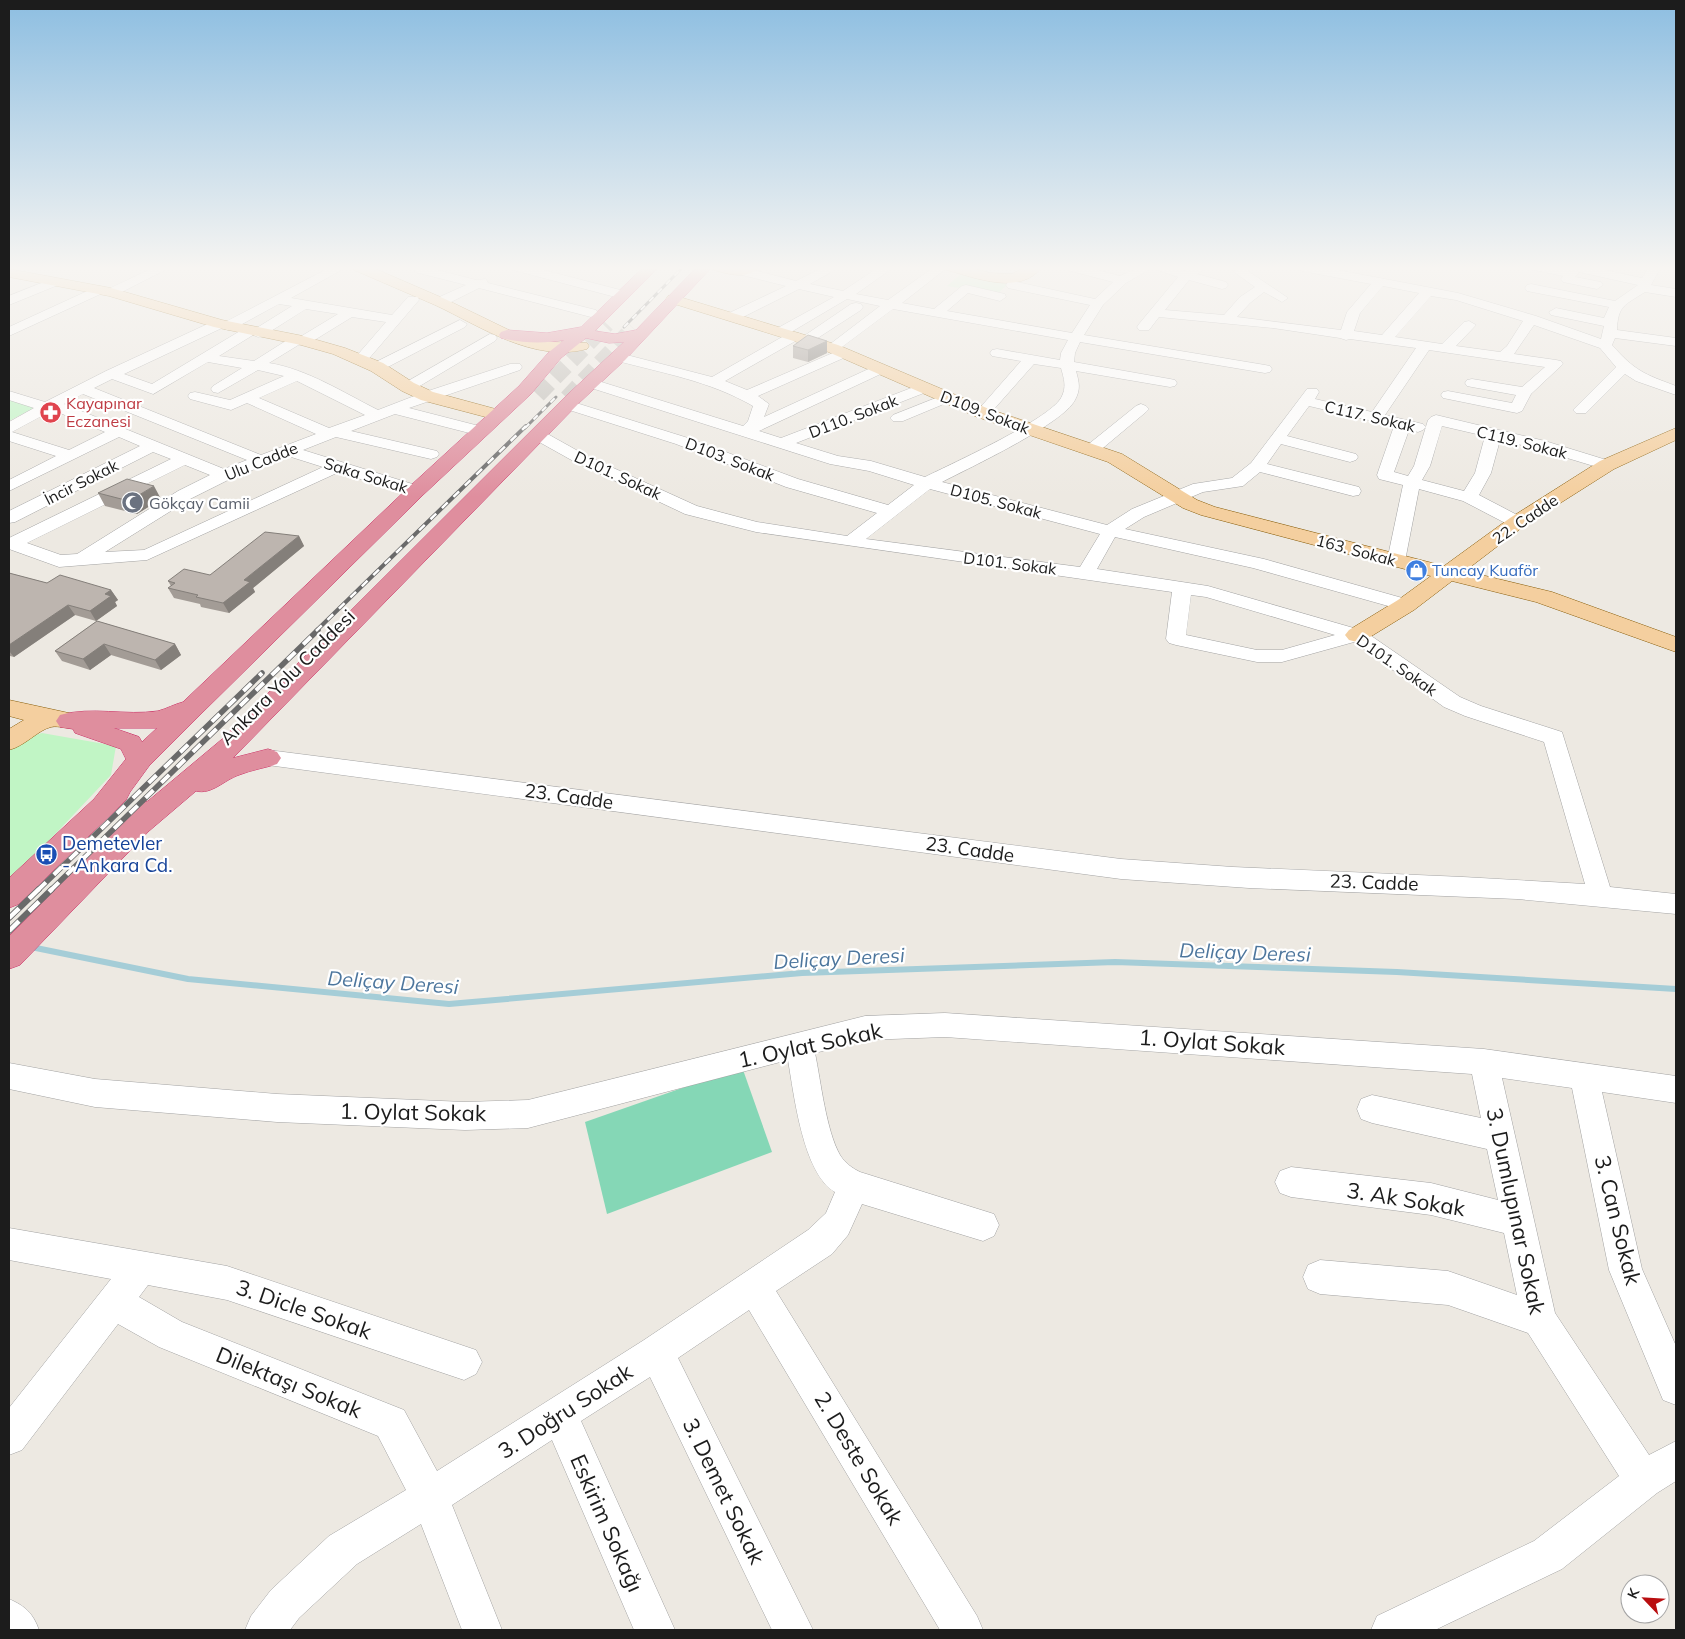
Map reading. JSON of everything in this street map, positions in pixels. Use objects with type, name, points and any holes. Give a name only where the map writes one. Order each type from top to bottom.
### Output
[{"type":"highway","points":[[141,823],[230,746],[538,435],[556,378],[578,343]]},
{"type":"highway","points":[[518,361],[529,363],[556,378],[586,378],[615,360],[628,343]]},
{"type":"highway","points":[[104,805],[140,760],[194,706],[416,491],[497,416],[556,378],[599,347],[612,352],[615,360]]},
{"type":"highway","name":"Ankara Yolu Caddesi","points":[[17,888],[556,378]]},
{"type":"highway","name":"Ankara Yolu Caddesi","points":[[9,956],[73,889],[141,823],[556,378]]},
{"type":"highway","points":[[58,719],[132,721],[162,719],[194,706]]},
{"type":"highway","points":[[73,889],[138,841],[189,793],[210,778],[229,768],[268,758],[261,750],[256,738],[258,726],[266,710]]},
{"type":"highway","points":[[58,719],[130,743],[140,760]]},
{"type":"main road","points":[[308,343],[361,359],[427,396],[497,416]]},
{"type":"main road","points":[[497,343],[518,361]]},
{"type":"main road","points":[[534,343],[552,347],[556,378]]},
{"type":"main road","name":"D109. Sokak","points":[[817,343],[838,350],[880,370],[984,413],[1116,458],[1180,496]]},
{"type":"main road","name":"22. Cadde","points":[[1357,635],[1406,605],[1517,522],[1607,465],[1676,433]]},
{"type":"main road","name":"163. Sokak","points":[[1180,496],[1190,504],[1208,511],[1396,561],[1544,597],[1676,645]]},
{"type":"main road","points":[[9,708],[58,719]]},
{"type":"main road","points":[[9,720],[58,719]]},
{"type":"main road","points":[[9,741],[58,719]]},
{"type":"street","points":[[9,428],[82,388],[181,343]]},
{"type":"street","points":[[111,374],[153,390],[233,343]]},
{"type":"street","points":[[218,388],[295,343]]},
{"type":"street","points":[[361,359],[375,343]]},
{"type":"street","points":[[377,367],[422,343]]},
{"type":"street","points":[[408,386],[481,343]]},
{"type":"street","points":[[712,383],[780,343]]},
{"type":"street","points":[[748,395],[838,350],[846,343]]},
{"type":"street","points":[[851,542],[927,483],[1030,430],[1055,412],[1068,400],[1073,385],[1067,366],[1068,354],[1073,343]]},
{"type":"street","points":[[1114,343],[1265,369]]},
{"type":"street","points":[[1404,343],[1556,364],[1525,392],[1517,408],[1448,395]]},
{"type":"street","points":[[1445,349],[1451,343]]},
{"type":"street","points":[[1503,356],[1515,343]]},
{"type":"street","points":[[1614,343],[1624,367],[1641,378],[1676,391]]},
{"type":"street","points":[[1376,417],[1425,346]]},
{"type":"street","points":[[996,353],[1170,382]]},
{"type":"street","points":[[207,358],[258,364],[297,376],[376,415]]},
{"type":"street","points":[[984,413],[1031,359]]},
{"type":"street","points":[[615,360],[712,383],[748,395],[761,404],[755,422],[747,431]]},
{"type":"street","name":"Ulu Cadde","points":[[79,561],[184,495],[224,475],[518,361]]},
{"type":"street","points":[[1581,410],[1624,367]]},
{"type":"street","points":[[747,431],[880,370]]},
{"type":"street","points":[[194,396],[231,405],[297,376]]},
{"type":"street","name":"D103. Sokak","points":[[556,378],[682,441],[792,483],[892,512]]},
{"type":"street","name":"D105. Sokak","points":[[586,378],[836,461],[871,466],[927,483],[1110,531],[1248,561],[1406,605]]},
{"type":"street","points":[[1472,383],[1525,392]]},
{"type":"street","points":[[82,388],[260,460]]},
{"type":"street","name":"D110. Sokak","points":[[783,443],[924,388]]},
{"type":"street","points":[[9,395],[48,405],[224,475]]},
{"type":"street","name":"C117. Sokak","points":[[1276,438],[1309,397],[1403,424],[1435,425]]},
{"type":"street","points":[[248,398],[332,433],[431,454]]},
{"type":"street","points":[[898,418],[946,398]]},
{"type":"street","points":[[393,409],[480,431]]},
{"type":"street","points":[[1091,450],[1140,409]]},
{"type":"street","points":[[1403,424],[1384,475],[1469,497],[1517,522]]},
{"type":"street","points":[[1396,561],[1412,482],[1422,466],[1435,425]]},
{"type":"street","name":"C119. Sokak","points":[[1435,425],[1494,434],[1539,444],[1607,465]]},
{"type":"street","points":[[9,486],[117,432]]},
{"type":"street","points":[[1469,497],[1483,473],[1494,434]]},
{"type":"street","name":"D101. Sokak","points":[[538,435],[582,459],[691,510],[756,526],[851,542],[1086,573],[1208,592],[1357,635],[1433,690],[1473,711],[1554,737],[1600,894]]},
{"type":"street","points":[[9,436],[70,455]]},
{"type":"street","points":[[1086,573],[1110,531],[1138,514],[1199,488],[1237,482],[1257,466],[1276,438],[1350,457]]},
{"type":"street","name":"İncir Sokak","points":[[9,518],[152,446]]},
{"type":"street","name":"Saka Sokak","points":[[287,450],[416,491]]},
{"type":"street","points":[[10,544],[66,516],[107,499],[185,458]]},
{"type":"street","points":[[10,544],[59,561],[147,555],[338,466]]},
{"type":"street","points":[[1257,466],[1353,491]]},
{"type":"street","points":[[1182,588],[1176,639],[1257,656],[1282,656],[1357,635]]},
{"type":"street","name":"23. Cadde","points":[[268,758],[1121,869],[1247,878],[1420,884],[1600,894],[1676,904]]},
{"type":"street","name":"1. Oylat Sokak","points":[[9,1076],[95,1093],[277,1108],[465,1116],[528,1114],[865,1028],[945,1026],[1484,1062],[1676,1089]]},
{"type":"street","points":[[799,1044],[816,1127],[825,1156],[837,1176],[854,1186],[983,1225]]},
{"type":"street","name":"3. Dumlupınar Sokak","points":[[1484,1062],[1539,1320],[1644,1480]]},
{"type":"street","name":"3. Can Sokak","points":[[1584,1077],[1626,1270],[1676,1387]]},
{"type":"street","points":[[1372,1109],[1500,1137]]},
{"type":"street","name":"3. Ak Sokak","points":[[1291,1182],[1431,1199],[1519,1221]]},
{"type":"street","name":"3. Doğru Sokak","points":[[265,1630],[285,1604],[343,1550],[559,1415],[820,1242],[837,1224],[854,1186]]},
{"type":"street","name":"3. Dicle Sokak","points":[[11,1248],[141,1267],[227,1283],[464,1362]]},
{"type":"street","points":[[9,1437],[141,1267]]},
{"type":"street","points":[[1320,1277],[1448,1288],[1539,1320]]},
{"type":"street","name":"2. Deste Sokak","points":[[754,1287],[961,1629]]},
{"type":"street","name":"Dilektaşı Sokak","points":[[114,1302],[171,1335],[391,1423],[430,1497],[482,1630]]},
{"type":"street","name":"3. Demet Sokak","points":[[656,1352],[793,1630]]},
{"type":"street","name":"Eskirim Sokağı","points":[[559,1415],[656,1630]]},
{"type":"street","points":[[1391,1630],[1548,1555],[1644,1480],[1676,1459]]},
{"type":"street","points":[[9,1620],[20,1630]]},
{"type":"green space","points":[[9,399],[36,407],[9,421]]},
{"type":"green space","points":[[42,733],[116,746],[111,775],[9,883],[9,746],[19,740]]},
{"type":"green space","points":[[742,1067],[772,1152],[607,1214],[585,1122]]},
{"type":"building","points":[[796,343],[822,343],[808,350],[793,346]]},
{"type":"building","points":[[127,479],[154,486],[129,501],[98,493]]},
{"type":"building","points":[[265,532],[299,536],[244,580],[250,582],[223,603],[168,588],[175,583],[168,581],[184,569],[210,575]]},
{"type":"building","points":[[9,573],[47,583],[60,575],[111,590],[105,594],[111,596],[90,611],[68,605],[9,645]]},
{"type":"building","points":[[97,621],[175,644],[155,660],[104,644],[83,659],[55,651]]},
{"type":"waterway","name":"Deliçay Deresi","points":[[31,947],[188,979],[449,1004],[802,973],[1115,962],[1397,972],[1676,989]]},
{"type":"tunnel","points":[[538,395],[588,343]]},
{"type":"tunnel","points":[[567,398],[618,343]]},
{"type":"railway","points":[[525,428],[556,397]]},
{"type":"railway","points":[[316,631],[526,426]]},
{"type":"railway","points":[[51,890],[318,630]]},
{"type":"railway","points":[[38,890],[262,673]]},
{"type":"railway","points":[[9,918],[39,889]]},
{"type":"railway","points":[[9,931],[52,889]]},
{"type":"place","name":"Kayapınar Eczanesi","points":[[50,412]]},
{"type":"place","name":"Gökçay Camii","points":[[133,503]]},
{"type":"place","name":"Tuncay Kuaför","points":[[1416,570]]},
{"type":"place","name":"Demetevler - Ankara Cd.","points":[[46,854]]}]
